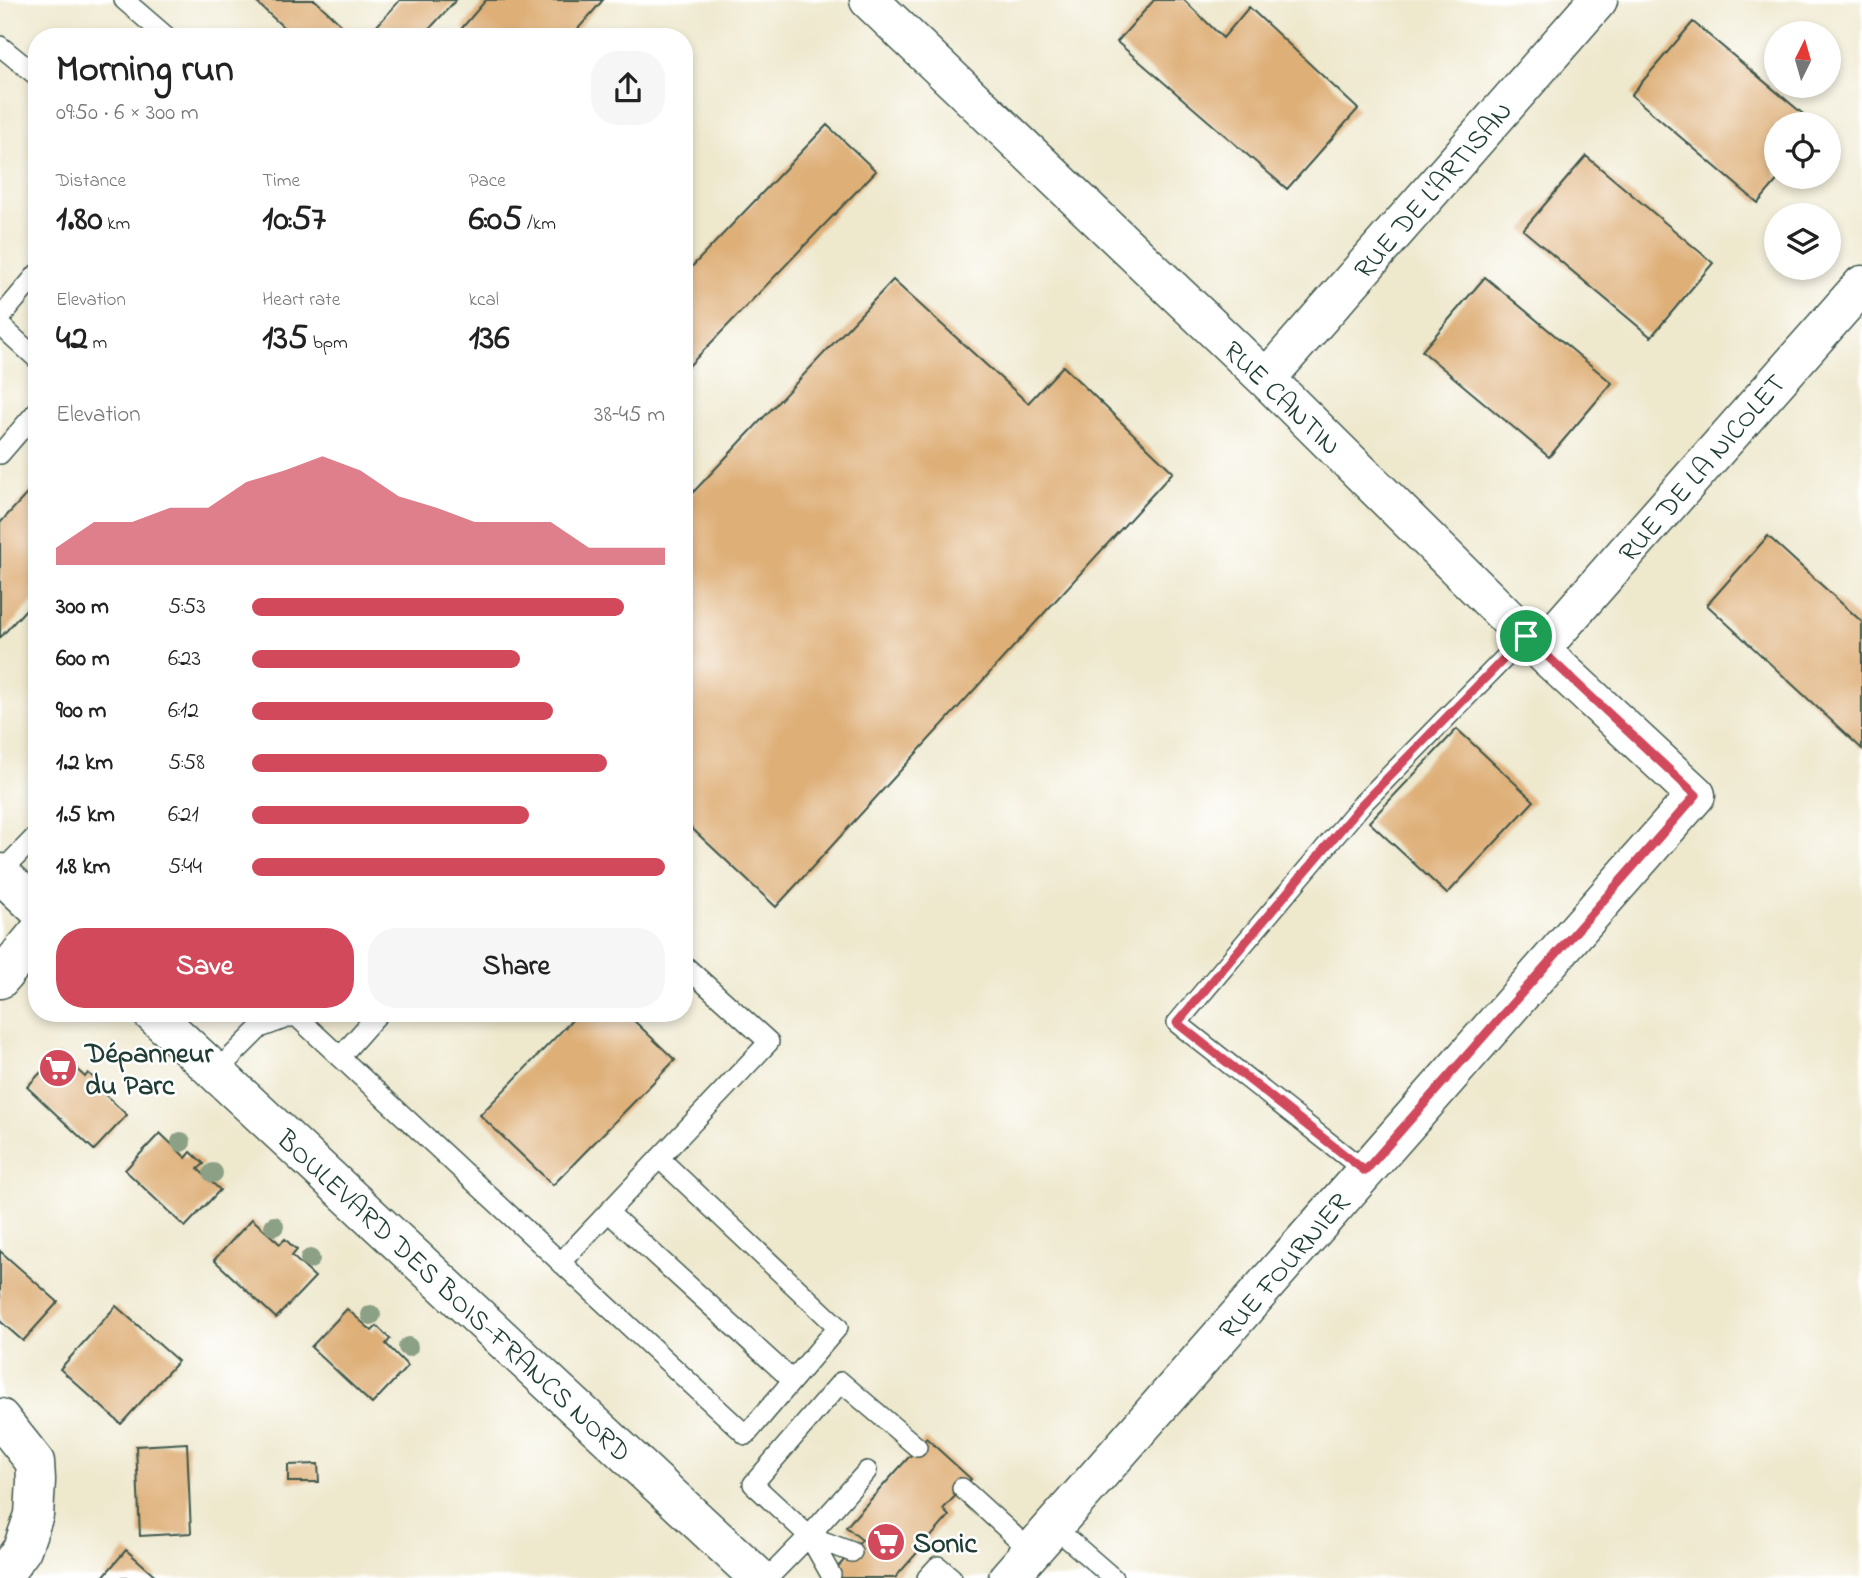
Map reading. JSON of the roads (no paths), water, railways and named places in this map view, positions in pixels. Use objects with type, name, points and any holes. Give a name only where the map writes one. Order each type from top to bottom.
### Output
[{"type":"street","name":"RUE CANTIN","points":[[869,0],[1266,379],[1533,643],[1696,795]]},
{"type":"street","name":"RUE DE L'ARTISAN","points":[[1266,379],[1598,0]]},
{"type":"street","name":"RUE DE LA NICOLET","points":[[1533,643],[1862,285]]},
{"type":"street","name":"RUE FOURNIER","points":[[1031,1552],[1696,795]]},
{"type":"street","points":[[0,873],[28,899]]},
{"type":"street","points":[[0,979],[28,945]]},
{"type":"street","name":"BOULEVARD DES BOIS-FRANCS NORD","points":[[162,1022],[759,1578]]},
{"type":"street","points":[[0,1418],[35,1462],[36,1480],[34,1515],[22,1549],[1,1578]]},
{"type":"lane","points":[[124,0],[157,28]]},
{"type":"lane","points":[[0,46],[28,69]]},
{"type":"lane","points":[[0,317],[28,284]]},
{"type":"lane","points":[[0,325],[28,351]]},
{"type":"lane","points":[[0,454],[28,421]]},
{"type":"lane","points":[[1365,1171],[1177,1023],[1363,803],[1533,643]]},
{"type":"lane","points":[[0,873],[28,844]]},
{"type":"lane","points":[[560,1263],[769,1042],[693,972]]},
{"type":"lane","points":[[216,1072],[260,1022]]},
{"type":"lane","points":[[302,1022],[747,1435],[838,1327],[659,1158]]},
{"type":"lane","points":[[340,1057],[371,1022]]},
{"type":"lane","points":[[608,1212],[792,1380]]},
{"type":"lane","points":[[831,1575],[809,1536],[753,1484],[841,1382],[917,1447]]},
{"type":"lane","points":[[768,1578],[867,1471]]},
{"type":"lane","points":[[962,1488],[1031,1552],[1113,1578]]},
{"type":"lane","points":[[809,1536],[852,1552]]},
{"type":"lane","points":[[927,1578],[938,1566],[952,1578]]},
{"type":"place","name":"Dépanneur du Parc","points":[[58,1068]]},
{"type":"place","name":"Sonic","points":[[886,1542]]}]
